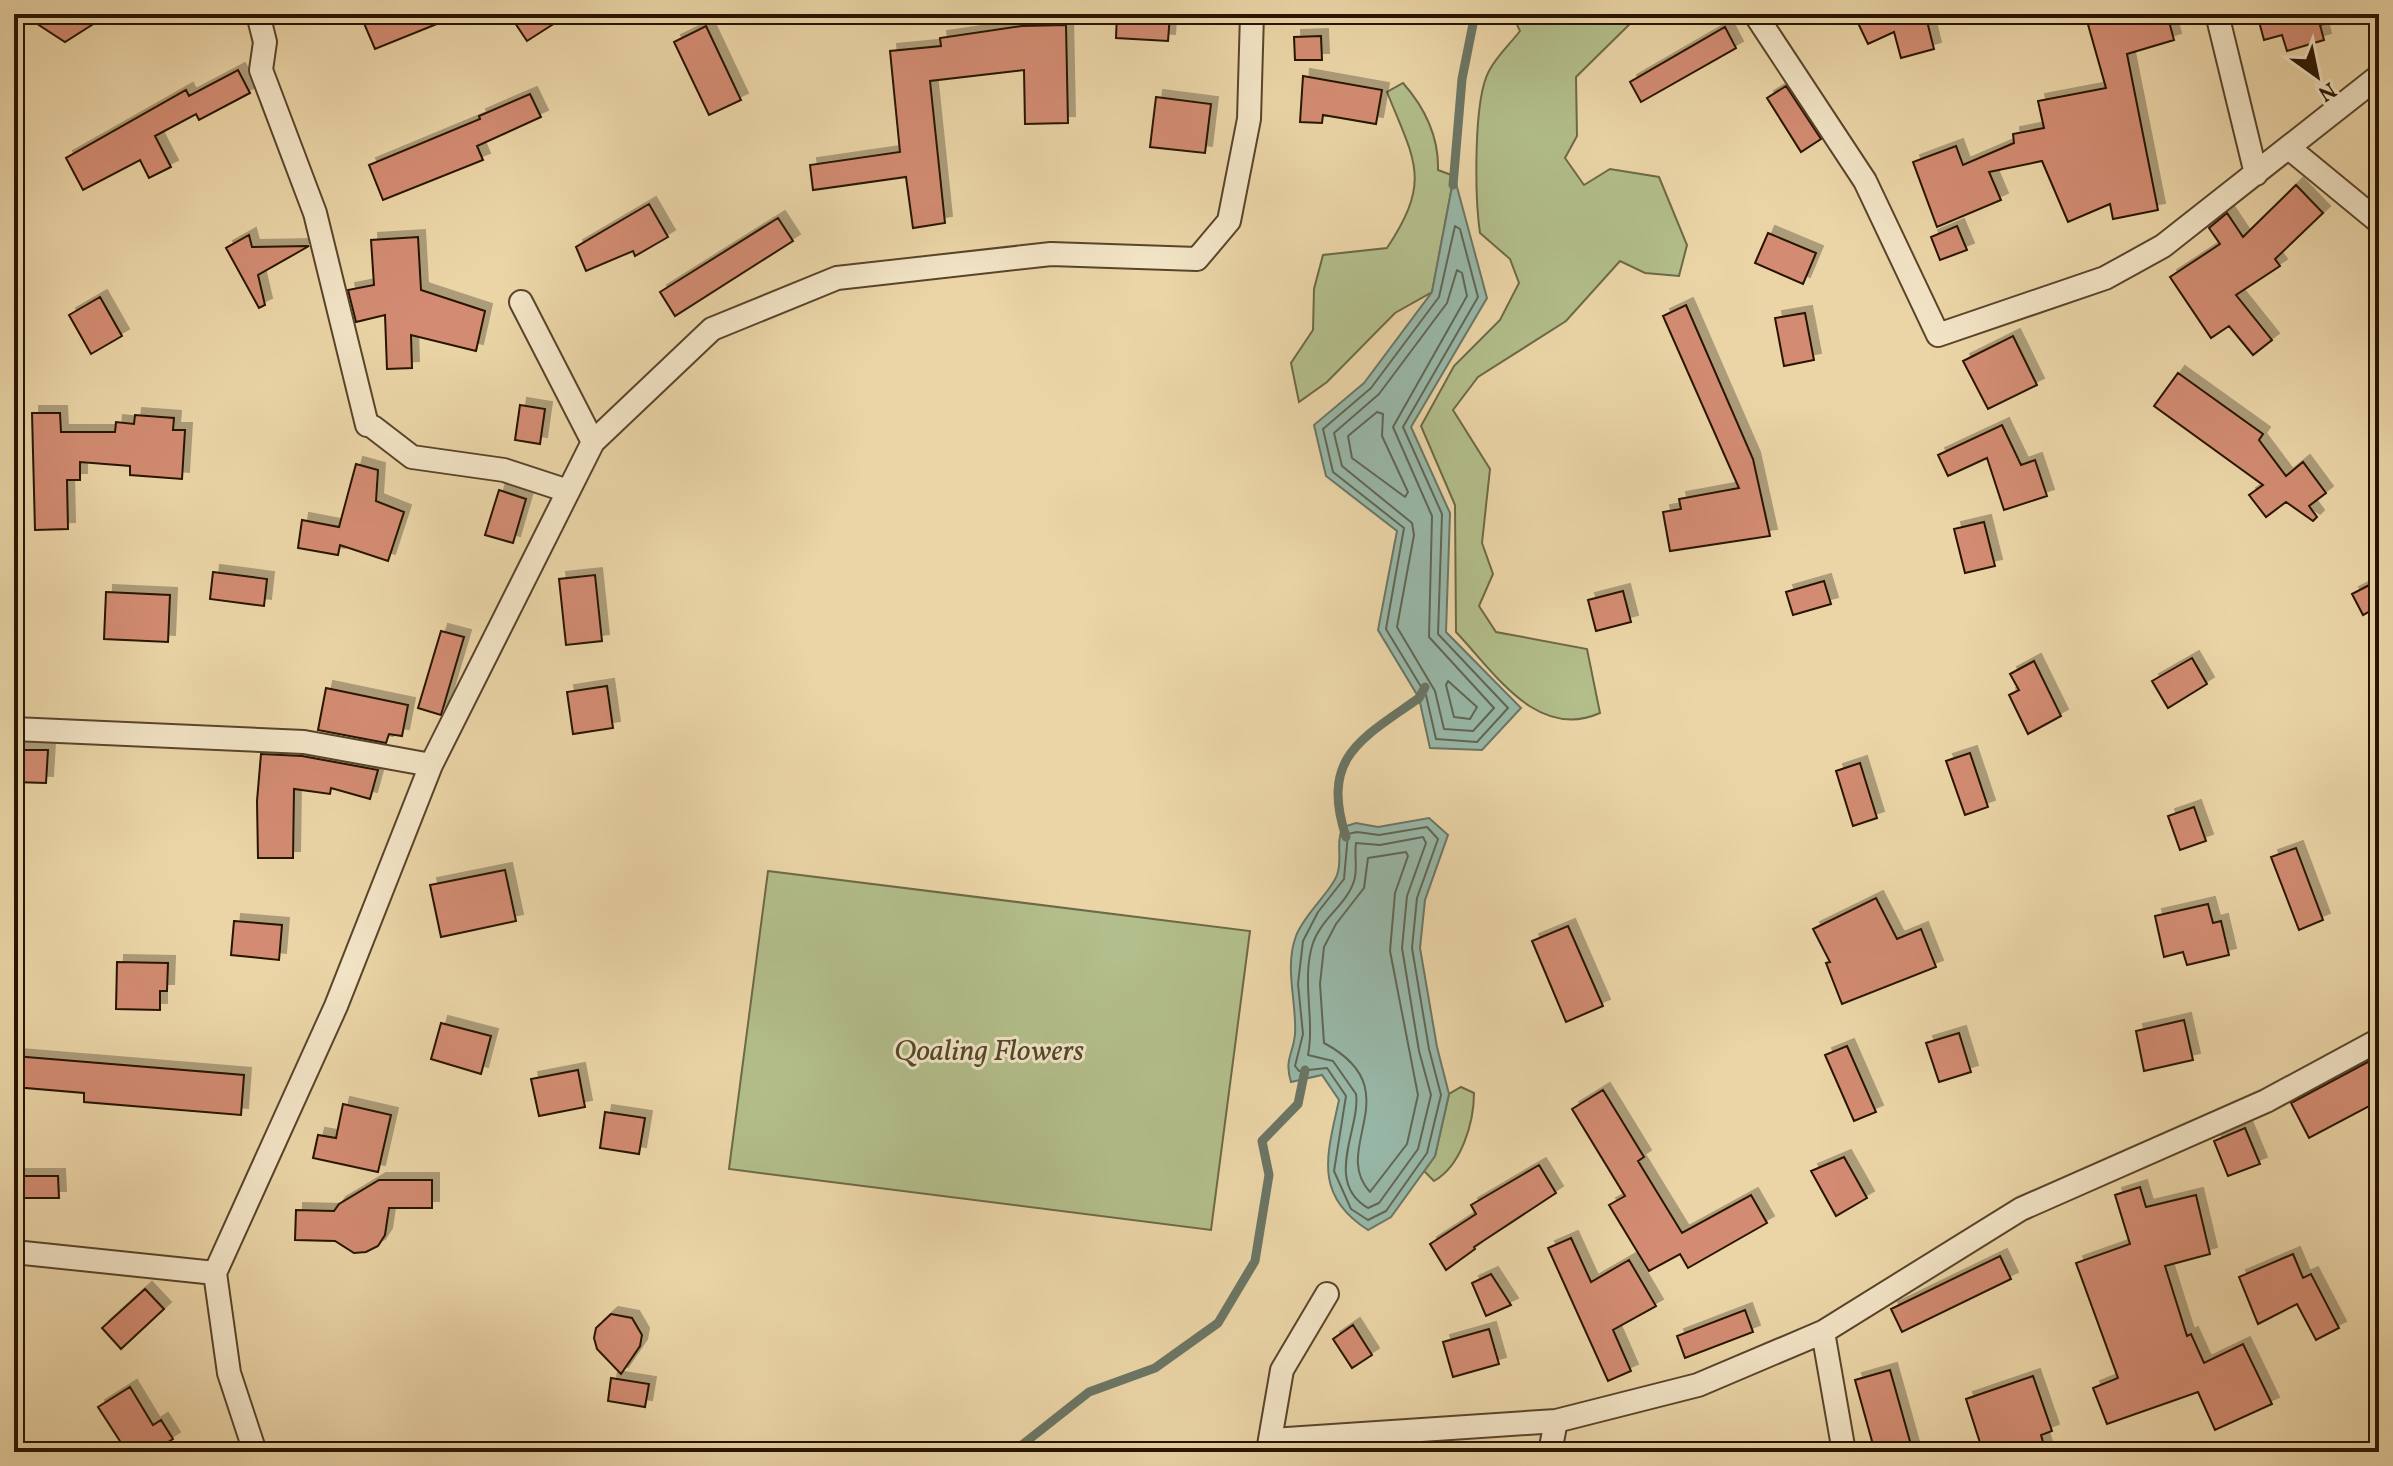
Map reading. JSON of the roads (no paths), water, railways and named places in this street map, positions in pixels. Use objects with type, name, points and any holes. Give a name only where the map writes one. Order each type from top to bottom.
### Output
[{"type":"street","points":[[258,14],[265,42],[261,70],[315,213],[370,426],[412,457],[504,470],[568,491]]},
{"type":"street","points":[[255,1452],[229,1373],[215,1273],[336,1006],[431,765],[593,442],[712,329],[837,278],[1051,254],[1197,259],[1229,221],[1249,119],[1252,14]]},
{"type":"street","points":[[1755,14],[1865,181],[1938,335],[2105,278],[2163,246],[2379,76]]},
{"type":"street","points":[[2217,14],[2256,174]]},
{"type":"street","points":[[2289,148],[2379,222]]},
{"type":"street","points":[[521,302],[593,442]]},
{"type":"street","points":[[14,729],[304,742],[431,765]]},
{"type":"street","points":[[1327,1294],[1282,1370],[1270,1446],[1556,1421],[1698,1385],[1823,1332],[2021,1209],[2266,1101],[2379,1040]]},
{"type":"street","points":[[14,1252],[215,1273]]},
{"type":"street","points":[[1823,1332],[1844,1452]]},
{"type":"street","points":[[1550,1452],[1556,1421]]},
{"type":"water","points":[[1454,176],[1487,298],[1411,427],[1450,513],[1446,632],[1521,708],[1482,750],[1430,748],[1419,698],[1378,630],[1397,531],[1326,476],[1314,425],[1364,383],[1432,292]]},
{"type":"water","points":[[1429,818],[1448,835],[1425,900],[1420,948],[1437,1047],[1449,1094],[1435,1156],[1391,1217],[1368,1230],[1350,1217],[1331,1188],[1328,1156],[1339,1100],[1322,1075],[1291,1082],[1289,1062],[1295,1022],[1291,960],[1300,928],[1337,875],[1343,827],[1356,823],[1378,827]]},
{"type":"waterway","points":[[1453,185],[1462,79],[1475,14]]},
{"type":"waterway","points":[[1346,837],[1339,810],[1338,787],[1342,769],[1364,739],[1419,698],[1425,687]]},
{"type":"waterway","points":[[1013,1452],[1089,1392],[1155,1368],[1218,1323],[1255,1261],[1269,1175],[1262,1141],[1298,1104],[1305,1070]]},
{"type":"park label","name":"Qoaling Flowers","points":[[989,1050]]}]
